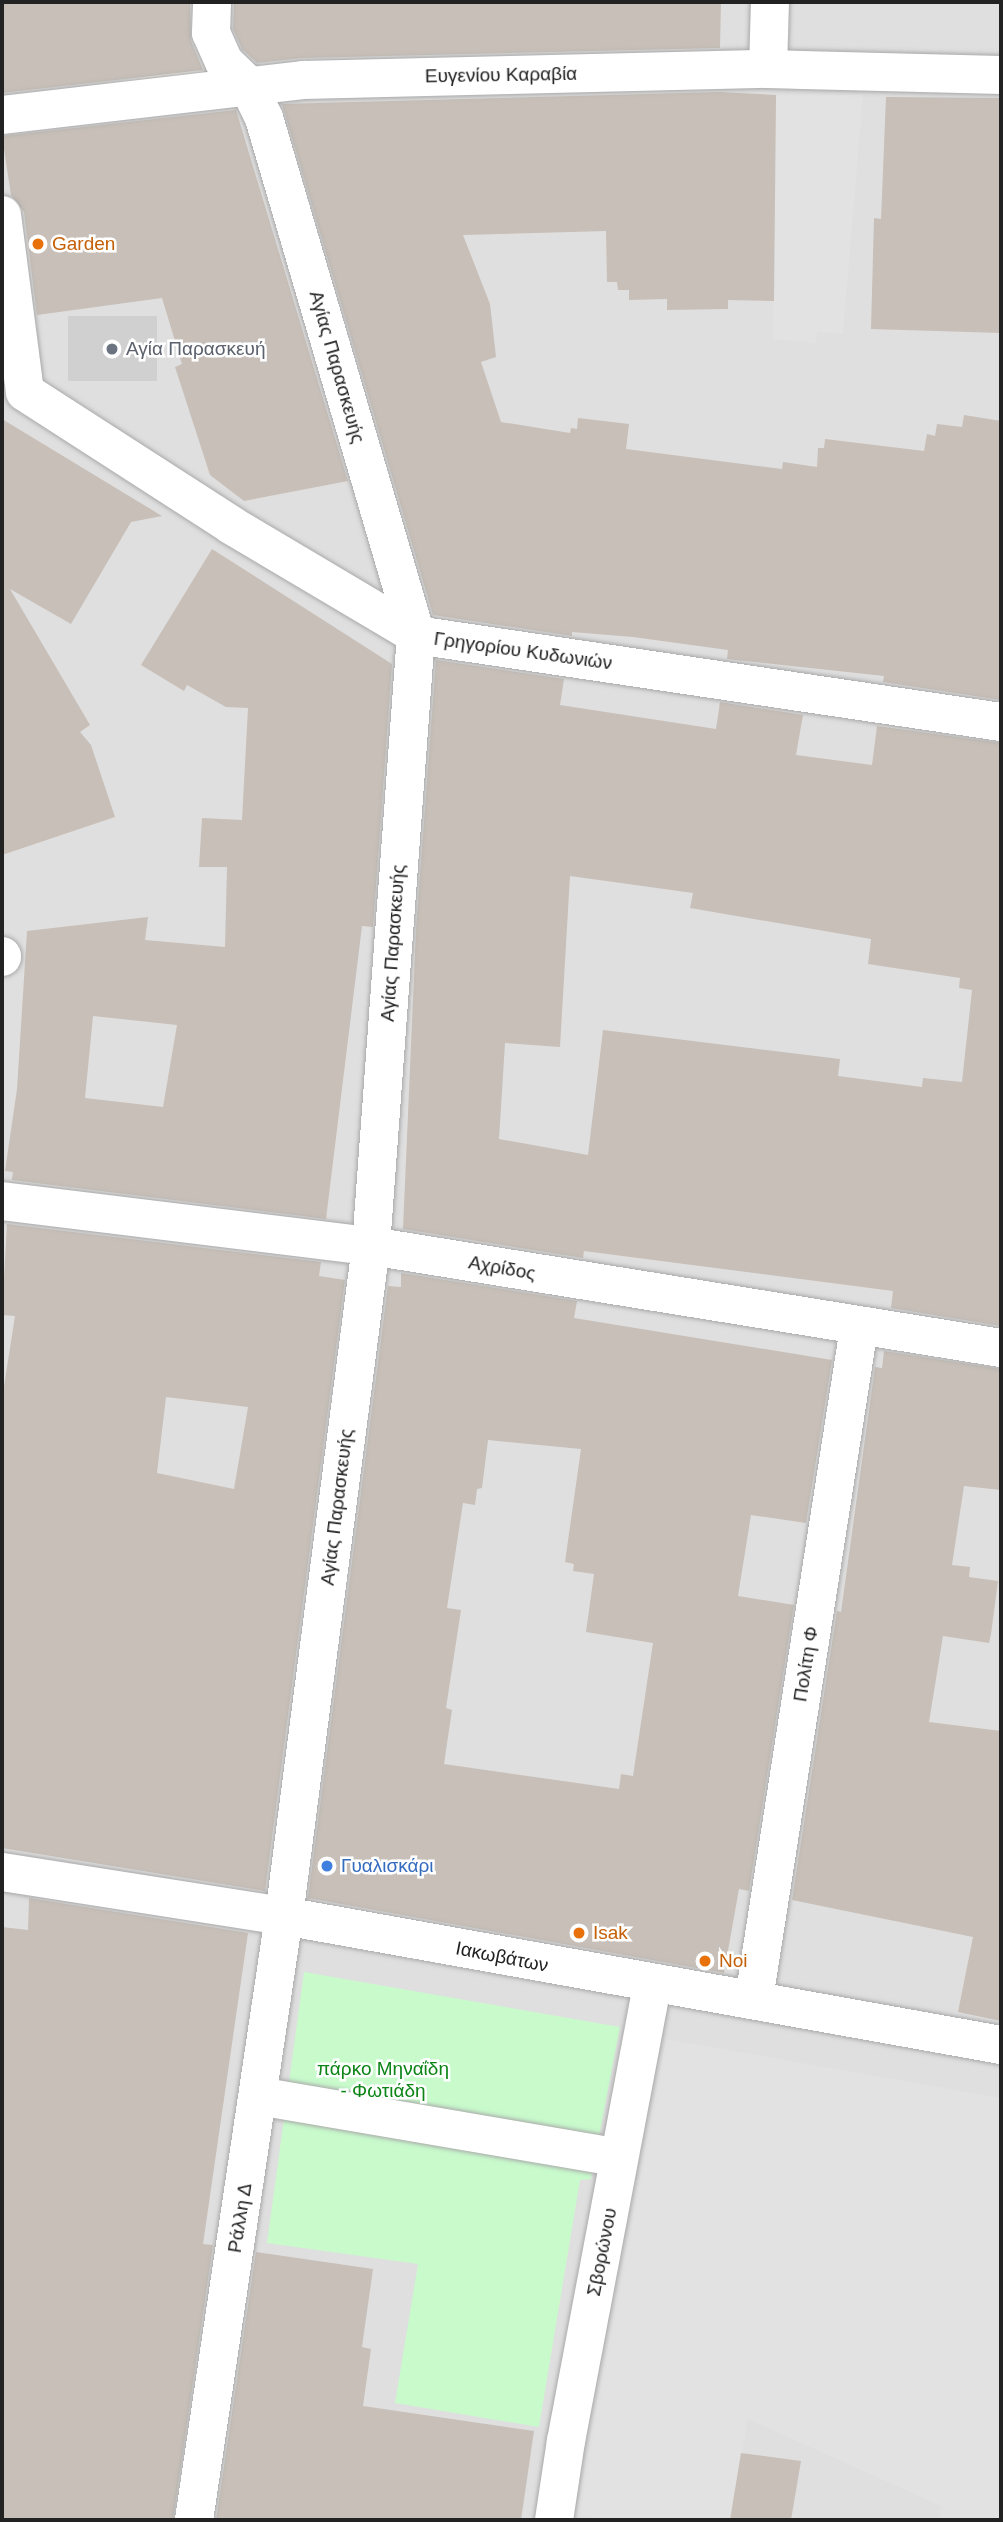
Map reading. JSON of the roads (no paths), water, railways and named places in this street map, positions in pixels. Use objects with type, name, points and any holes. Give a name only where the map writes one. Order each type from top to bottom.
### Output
[{"type":"street","name":"Αγίας Παρασκευής","points":[[212,2],[215,42],[224,62],[248,85],[264,118],[416,635],[370,1245],[284,1916]]},
{"type":"street","points":[[768,69],[770,2]]},
{"type":"street","name":"Ευγενίου Καραβία","points":[[2,115],[248,85],[768,69],[1001,75]]},
{"type":"street","points":[[2,215],[14,392]]},
{"type":"street","name":"Γρηγορίου Κυδωνιών","points":[[14,392],[416,635],[1001,722]]},
{"type":"street","name":"Αχρίδος","points":[[2,1201],[370,1245],[859,1328],[1001,1348]]},
{"type":"street","name":"Πολίτη Φ","points":[[754,1999],[859,1328]]},
{"type":"street","name":"Ιακωβάτων","points":[[2,1872],[284,1916],[652,1985],[754,1999],[1001,2045]]},
{"type":"street","name":"Ράλλη Δ","points":[[194,2520],[284,1916]]},
{"type":"street","name":"Σβορώνου","points":[[554,2520],[566,2441],[652,1985]]},
{"type":"street","points":[[258,2096],[619,2158]]},
{"type":"place","name":"Garden","points":[[38,244]]},
{"type":"place","name":"Αγία Παρασκευή","points":[[112,349]]},
{"type":"place","name":"Γυαλισκάρι","points":[[327,1866]]},
{"type":"place","name":"Isak","points":[[579,1933]]},
{"type":"place","name":"Noi","points":[[705,1961]]},
{"type":"park label","name":"πάρκο Μηναΐδη - Φωτιάδη","points":[[383,2080]]}]
